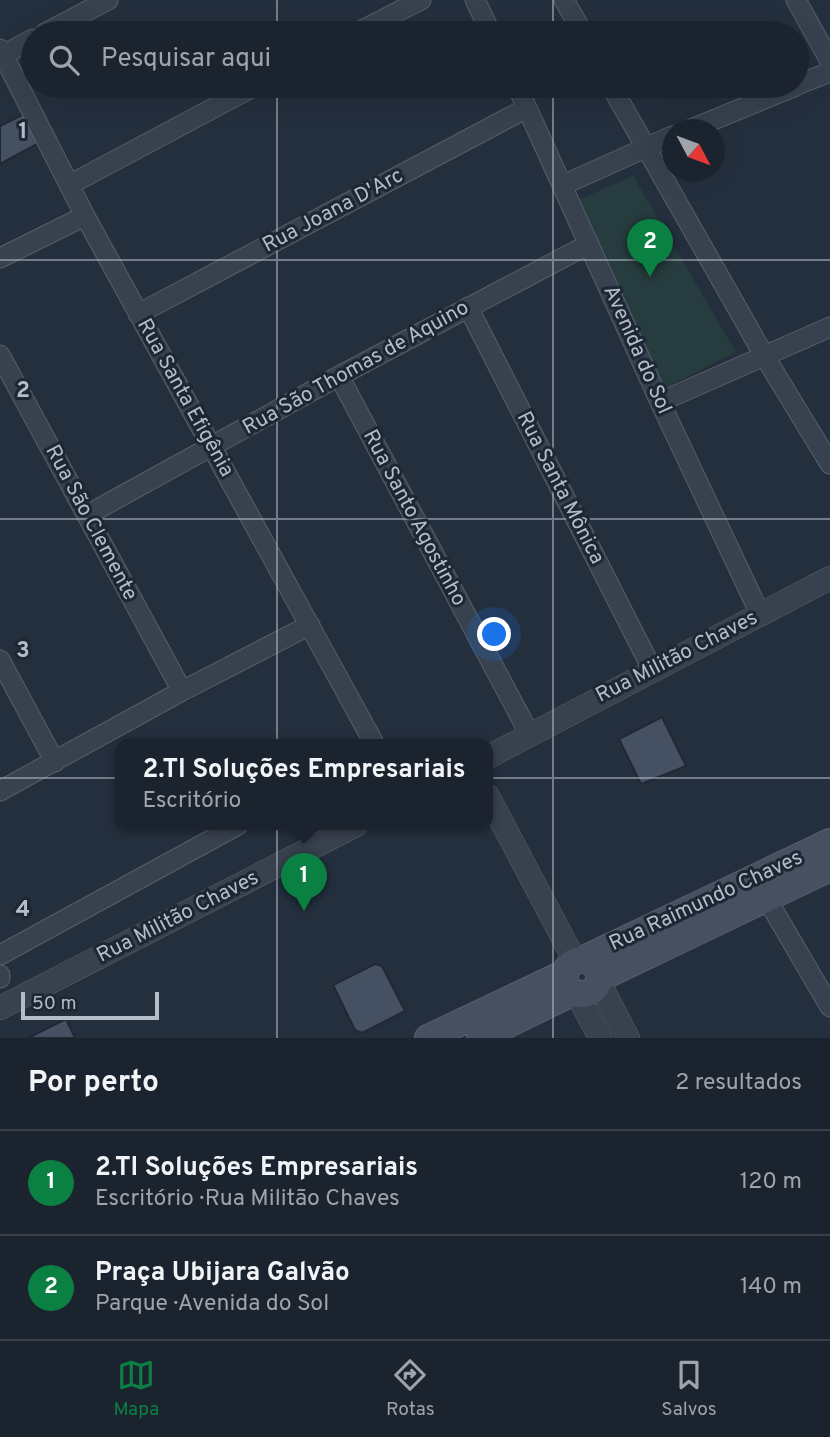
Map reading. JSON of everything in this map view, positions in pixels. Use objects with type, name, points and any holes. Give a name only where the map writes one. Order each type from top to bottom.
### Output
[{"type":"main road","name":"Rua Raimundo Chaves","points":[[480,1038],[582,977],[760,888],[830,842]]},
{"type":"main road","name":"Rua Raimundo Chaves","points":[[760,888],[830,868]]},
{"type":"main road","name":"Rua Raimundo Chaves","points":[[428,1038],[582,977]]},
{"type":"street","points":[[68,21],[108,0]]},
{"type":"street","points":[[380,21],[421,0]]},
{"type":"street","points":[[475,0],[485,21]]},
{"type":"street","points":[[564,0],[576,21]]},
{"type":"street","points":[[796,0],[808,21]]},
{"type":"street","points":[[809,23],[830,61]]},
{"type":"street","points":[[2,52],[21,45]]},
{"type":"street","name":"Rua Santa Efigênia","points":[[2,52],[21,90]]},
{"type":"street","points":[[809,81],[830,72]]},
{"type":"street","name":"Rua Santa Efigênia","points":[[25,98],[85,216],[372,739]]},
{"type":"street","points":[[69,185],[232,98]]},
{"type":"street","name":"Avenida do Sol","points":[[522,98],[660,402],[760,614]]},
{"type":"street","points":[[618,98],[765,357],[830,464]]},
{"type":"street","points":[[716,119],[767,98]]},
{"type":"street","name":"Rua Joana D'Arc","points":[[138,314],[527,108]]},
{"type":"street","points":[[563,185],[662,140]]},
{"type":"street","points":[[0,258],[85,216]]},
{"type":"street","name":"Rua São Thomas de Aquino","points":[[87,515],[339,376],[589,244]]},
{"type":"street","name":"Rua Santa Mônica","points":[[468,307],[652,669]]},
{"type":"street","points":[[660,402],[830,327]]},
{"type":"street","name":"Rua São Clemente","points":[[0,355],[182,691]]},
{"type":"street","name":"Rua Santo Agostinho","points":[[339,376],[530,734]]},
{"type":"street","name":"Rua Militão Chaves","points":[[493,754],[830,578]]},
{"type":"street","points":[[0,792],[182,691],[310,625]]},
{"type":"street","points":[[0,660],[55,762]]},
{"type":"street","points":[[493,806],[582,977],[628,1038]]},
{"type":"street","points":[[0,955],[229,830]]},
{"type":"street","name":"Rua Militão Chaves","points":[[0,1008],[346,830]]},
{"type":"street","points":[[760,888],[830,1007]]},
{"type":"street","points":[[582,977],[600,1038]]},
{"type":"green space","points":[[633,176],[736,352],[661,390],[573,202]]},
{"type":"building","points":[[24,114],[39,143],[0,164],[0,126]]},
{"type":"building","points":[[662,717],[686,766],[641,784],[619,739]]},
{"type":"building","points":[[375,964],[382,966],[405,1011],[362,1033],[355,1030],[333,985]]},
{"type":"building","points":[[66,1019],[75,1038],[28,1038]]},
{"type":"place","name":"Praça Ubijara Galvão","points":[[650,277]]},
{"type":"place","name":"2.TI Soluções Empresariais","points":[[304,911]]}]
